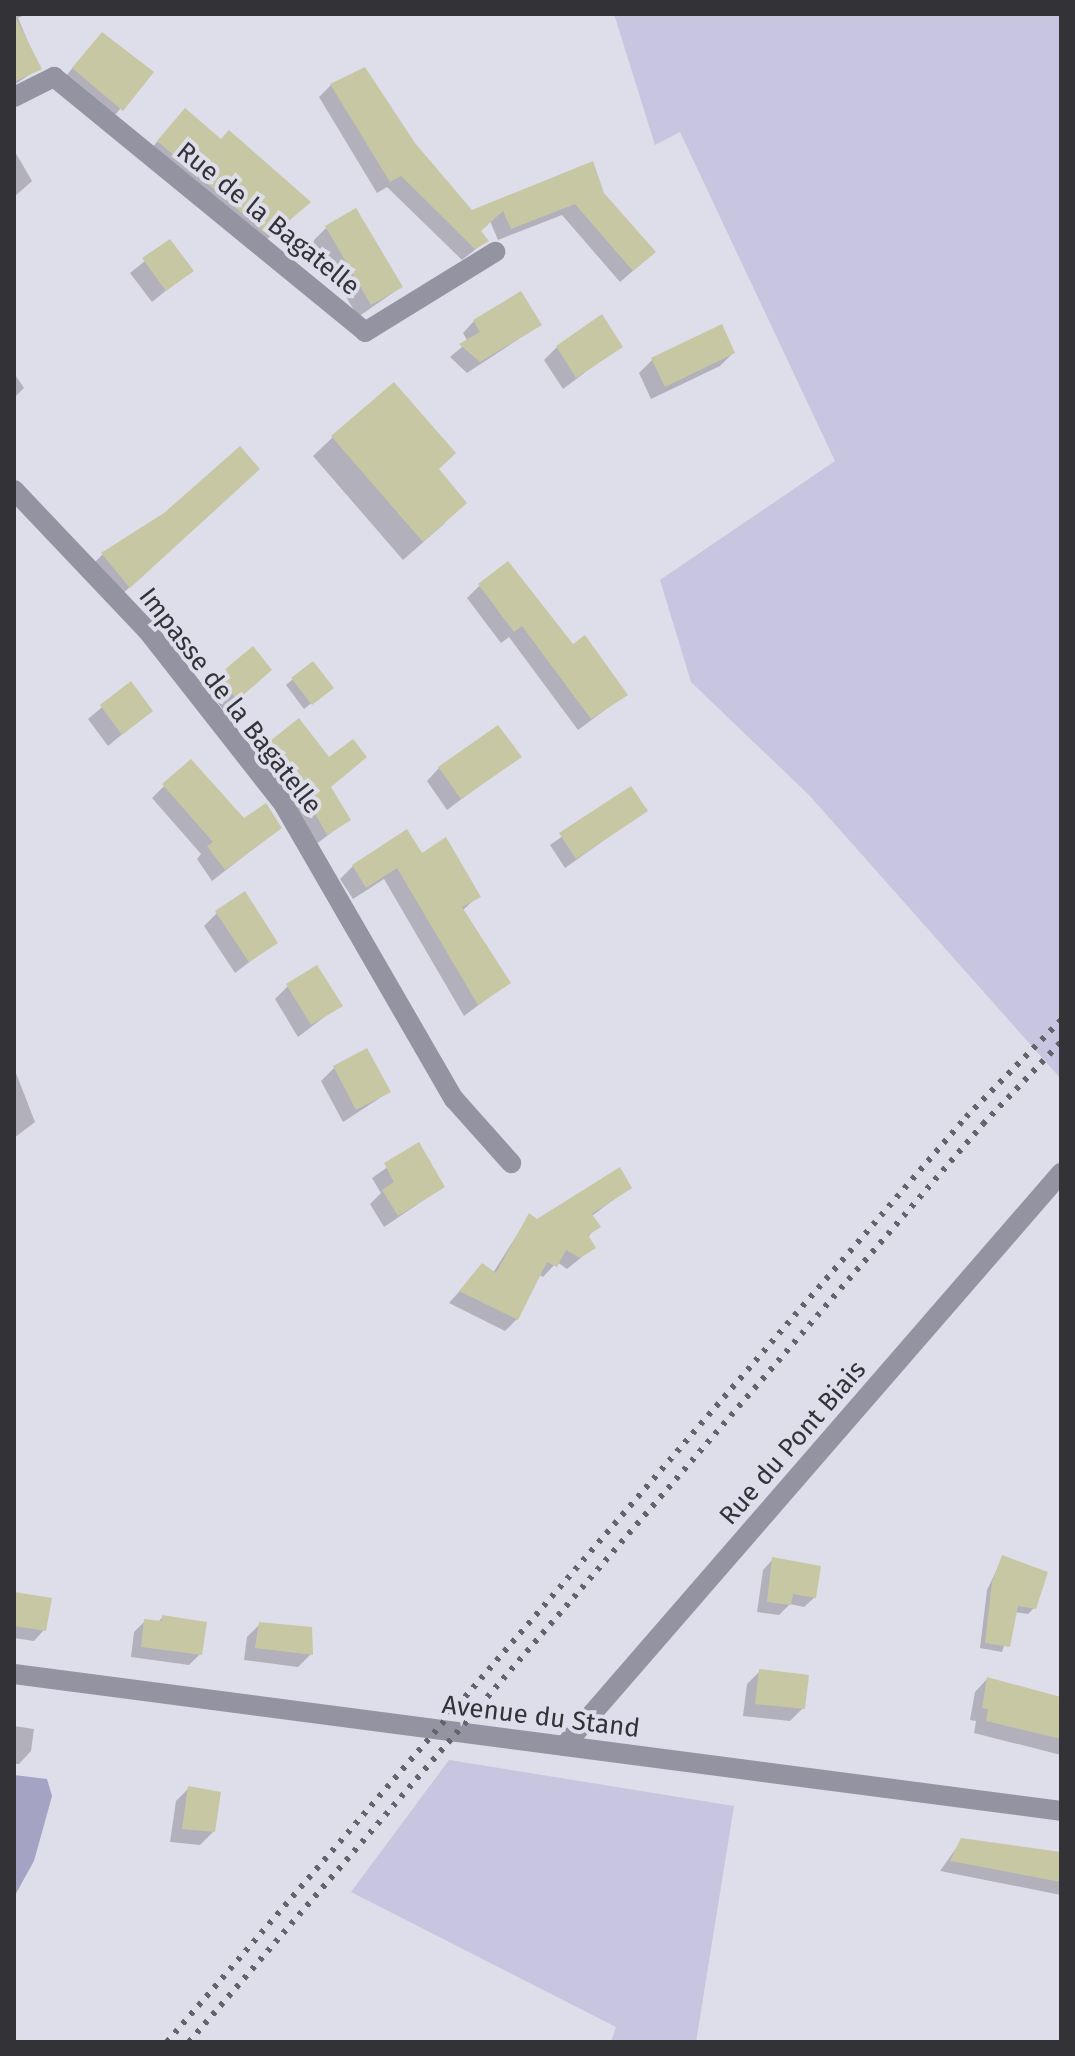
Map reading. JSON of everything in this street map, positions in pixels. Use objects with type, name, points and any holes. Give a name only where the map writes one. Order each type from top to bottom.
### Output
[{"type":"street","name":"Rue de la Bagatelle","points":[[14,97],[54,77],[365,332],[495,252]]},
{"type":"street","name":"Impasse de la Bagatelle","points":[[14,490],[147,630],[284,805],[454,1099],[511,1163]]},
{"type":"street","name":"Rue du Pont Biais","points":[[564,1746],[1061,1173]]},
{"type":"street","name":"Avenue du Stand","points":[[14,1674],[1061,1811]]},
{"type":"shaded area","points":[[614,14],[1061,14],[1061,1079],[809,795],[691,682],[660,580],[835,461],[680,132],[655,145]]},
{"type":"shaded area","points":[[449,1760],[734,1806],[696,2042],[611,2042],[616,2027],[351,1892]]},
{"type":"shaded area","points":[[14,1775],[47,1779],[52,1796],[34,1861],[14,1897]]},
{"type":"building","points":[[14,14],[42,69],[14,82]]},
{"type":"building","points":[[102,32],[154,72],[123,111],[72,68]]},
{"type":"building","points":[[365,67],[415,143],[472,210],[593,161],[604,193],[656,252],[633,271],[575,204],[511,229],[503,211],[481,231],[489,241],[475,249],[401,176],[390,182],[330,84]]},
{"type":"building","points":[[185,108],[221,139],[229,130],[311,202],[270,237],[157,141]]},
{"type":"building","points":[[356,208],[403,287],[371,305],[325,226]]},
{"type":"building","points":[[170,239],[194,271],[166,291],[142,258]]},
{"type":"building","points":[[521,291],[542,325],[480,362],[459,344],[480,332],[473,320]]},
{"type":"building","points":[[602,314],[623,347],[576,378],[556,346]]},
{"type":"building","points":[[722,324],[735,353],[665,387],[651,358]]},
{"type":"building","points":[[394,382],[456,453],[439,469],[467,503],[423,542],[331,436]]},
{"type":"building","points":[[240,446],[260,469],[130,588],[101,553],[164,513]]},
{"type":"building","points":[[508,561],[573,644],[585,635],[628,695],[591,719],[522,626],[514,632],[478,584]]},
{"type":"building","points":[[253,646],[272,670],[237,700],[217,676]]},
{"type":"building","points":[[313,661],[334,688],[312,705],[291,678]]},
{"type":"building","points":[[131,681],[153,711],[122,735],[100,705]]},
{"type":"building","points":[[299,718],[329,757],[353,739],[367,757],[331,787],[351,820],[327,835],[312,808],[304,813],[287,788],[295,774],[270,741]]},
{"type":"building","points":[[498,725],[522,757],[461,799],[438,767]]},
{"type":"building","points":[[191,759],[244,818],[266,803],[282,828],[225,870],[207,846],[213,842],[162,784]]},
{"type":"building","points":[[631,786],[648,811],[576,859],[559,833]]},
{"type":"building","points":[[407,829],[422,853],[446,837],[481,897],[462,907],[511,983],[478,1005],[397,868],[366,888],[352,865]]},
{"type":"building","points":[[245,891],[278,943],[249,962],[215,911]]},
{"type":"building","points":[[317,965],[343,1006],[311,1025],[286,984]]},
{"type":"building","points":[[367,1048],[391,1092],[356,1110],[333,1066]]},
{"type":"building","points":[[419,1142],[445,1187],[398,1216],[382,1190],[394,1182],[384,1163]]},
{"type":"building","points":[[620,1167],[632,1188],[592,1214],[601,1227],[588,1235],[596,1248],[580,1258],[566,1250],[557,1267],[547,1262],[518,1320],[459,1291],[482,1263],[496,1273],[529,1213],[537,1219]]},
{"type":"building","points":[[1002,1555],[1048,1572],[1036,1609],[1018,1606],[1010,1647],[985,1643],[992,1582]]},
{"type":"building","points":[[772,1557],[821,1566],[816,1598],[793,1594],[791,1605],[767,1602]]},
{"type":"building","points":[[14,1592],[52,1598],[46,1631],[14,1626]]},
{"type":"building","points":[[162,1615],[207,1622],[202,1655],[141,1647],[144,1619],[162,1621]]},
{"type":"building","points":[[259,1622],[312,1627],[313,1655],[255,1648]]},
{"type":"building","points":[[759,1669],[809,1675],[805,1709],[755,1704]]},
{"type":"building","points":[[987,1677],[1061,1697],[1061,1739],[986,1721],[988,1709],[982,1708]]},
{"type":"building","points":[[188,1786],[221,1792],[215,1832],[182,1829]]},
{"type":"building","points":[[961,1838],[1061,1852],[1061,1882],[950,1861]]},
{"type":"railway","points":[[167,2042],[966,1117],[1061,1020]]},
{"type":"railway","points":[[189,2042],[983,1124],[1061,1042]]}]
